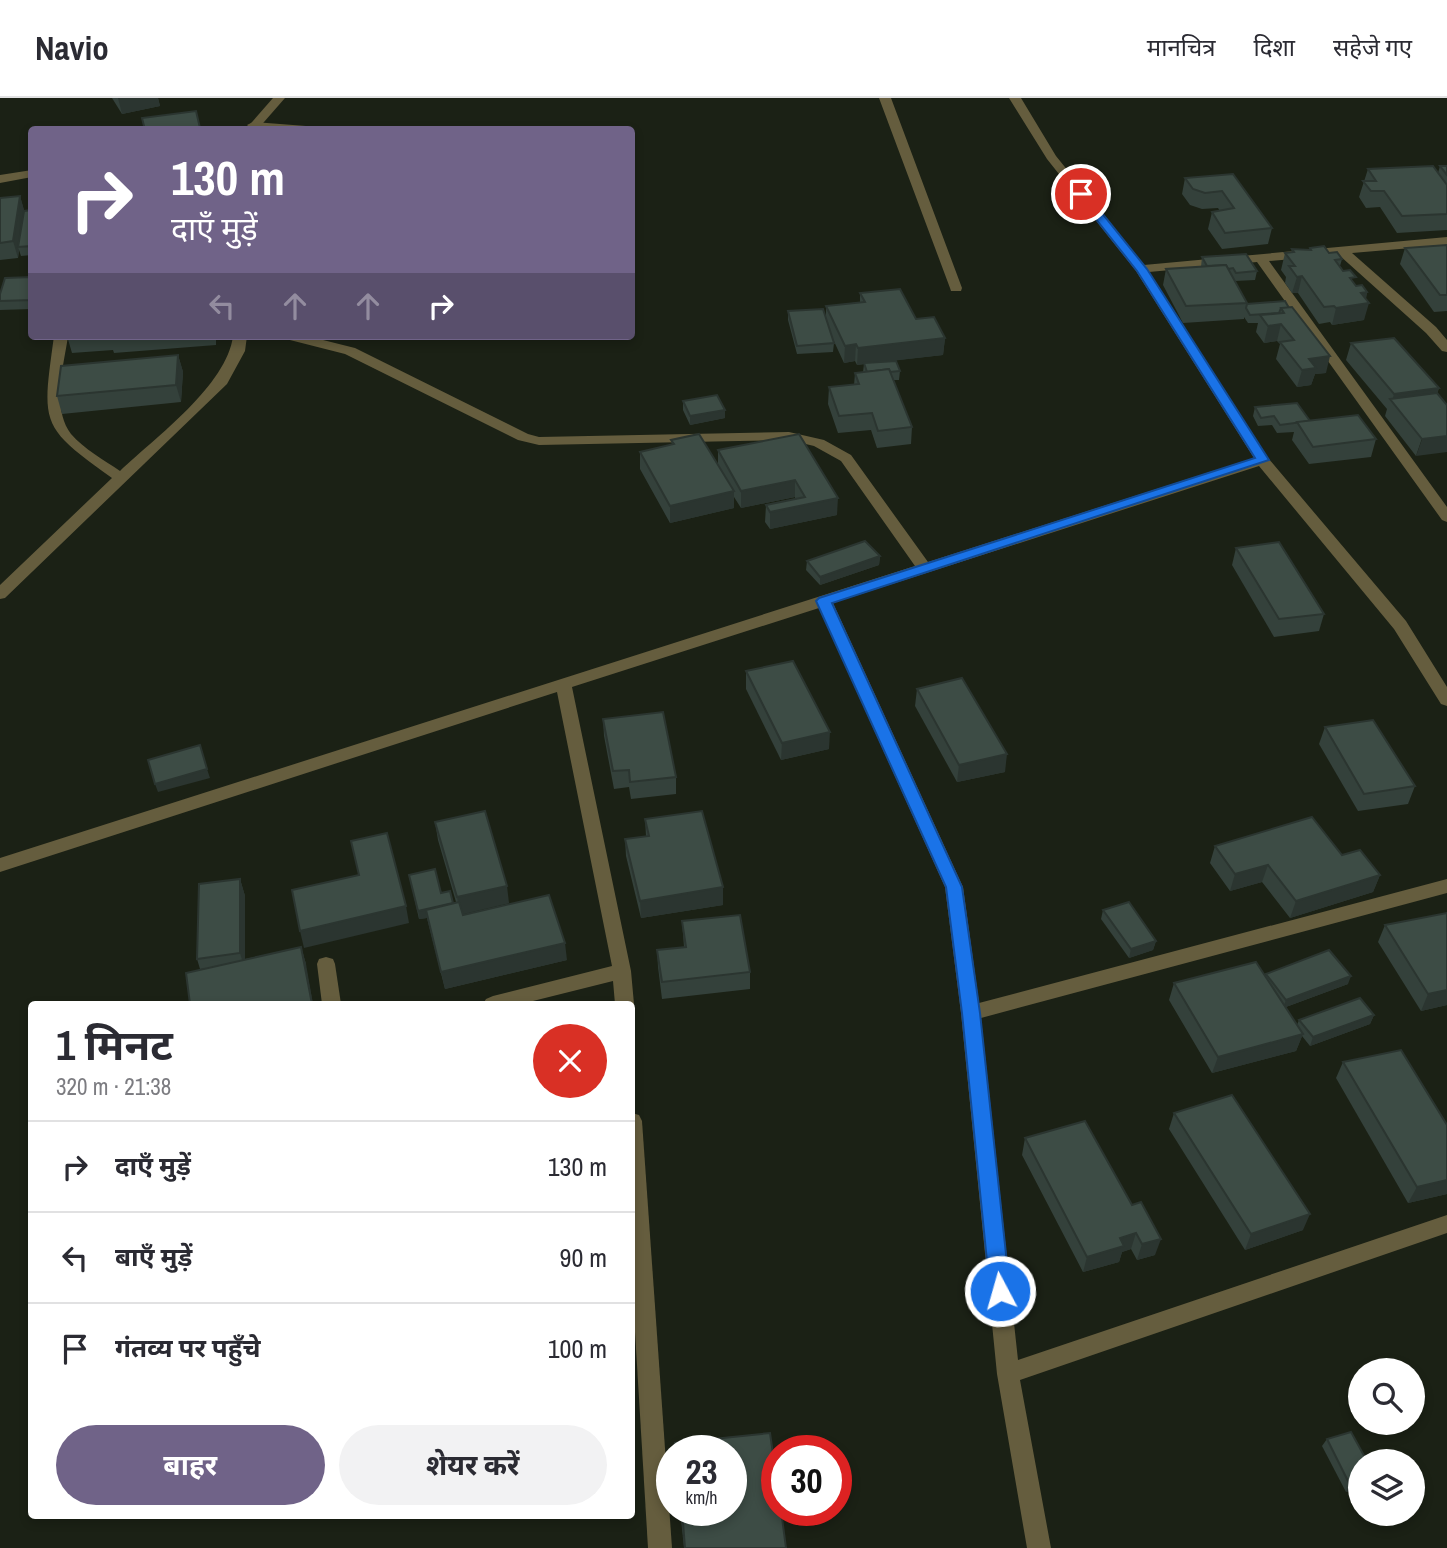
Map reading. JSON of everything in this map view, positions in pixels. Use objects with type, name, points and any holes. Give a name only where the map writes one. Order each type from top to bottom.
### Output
[{"type":"street","points":[[252,126],[279,98]]},
{"type":"street","points":[[886,98],[956,288]]},
{"type":"street","points":[[1015,98],[1051,157],[1141,269],[1262,460],[1400,625],[1447,700]]},
{"type":"street","points":[[0,179],[28,174]]},
{"type":"street","points":[[1141,269],[1447,241]]},
{"type":"street","points":[[1342,251],[1447,348]]},
{"type":"street","points":[[1260,258],[1447,517]]},
{"type":"street","points":[[61,340],[54,398],[55,416],[65,435],[121,478]]},
{"type":"street","points":[[0,594],[222,381],[237,351],[239,340]]},
{"type":"street","points":[[306,340],[349,351],[523,437],[539,441],[789,436],[812,439],[831,446],[846,458],[925,569]]},
{"type":"street","points":[[0,865],[1262,460]]},
{"type":"street","points":[[824,601],[954,887],[971,1013],[1008,1374],[1038,1548]]},
{"type":"street","points":[[563,684],[622,971],[624,1001]]},
{"type":"street","points":[[971,1013],[1447,886]]},
{"type":"street","points":[[326,964],[332,1001]]},
{"type":"street","points":[[506,1001],[622,971]]},
{"type":"street","points":[[635,1167],[660,1548]]},
{"type":"street","points":[[1008,1374],[1447,1224]]},
{"type":"building","points":[[196,111],[200,126],[144,126],[142,118]]},
{"type":"building","points":[[1433,166],[1447,185],[1447,214],[1402,216],[1384,191],[1371,191],[1363,181],[1376,181],[1368,169]]},
{"type":"building","points":[[1440,166],[1447,166],[1447,175]]},
{"type":"building","points":[[1233,174],[1272,228],[1225,233],[1212,212],[1234,208],[1222,191],[1205,193],[1193,189],[1185,178]]},
{"type":"building","points":[[20,196],[13,241],[0,243],[0,198]]},
{"type":"building","points":[[28,210],[28,246],[18,247],[24,211]]},
{"type":"building","points":[[1447,245],[1447,295],[1440,295],[1405,248]]},
{"type":"building","points":[[1324,246],[1329,253],[1337,252],[1342,259],[1335,260],[1343,271],[1350,270],[1356,277],[1350,278],[1356,286],[1362,285],[1367,292],[1361,293],[1369,303],[1324,307],[1302,276],[1297,277],[1289,266],[1295,266],[1285,253],[1294,252],[1292,249],[1311,250],[1310,248]]},
{"type":"building","points":[[1246,254],[1257,271],[1236,273],[1226,265],[1207,266],[1202,257]]},
{"type":"building","points":[[1226,265],[1247,303],[1186,306],[1166,269]]},
{"type":"building","points":[[28,277],[28,300],[0,301],[5,278]]},
{"type":"building","points":[[900,289],[916,319],[934,317],[945,338],[858,348],[856,344],[845,346],[826,306],[865,302],[860,293]]},
{"type":"building","points":[[1285,301],[1289,308],[1281,308],[1279,313],[1250,315],[1246,308],[1247,304]]},
{"type":"building","points":[[1292,307],[1330,356],[1309,359],[1316,368],[1302,370],[1280,342],[1294,340],[1281,324],[1268,326],[1260,315],[1284,313],[1281,308]]},
{"type":"building","points":[[823,309],[834,343],[797,346],[788,311]]},
{"type":"building","points":[[1394,338],[1439,388],[1394,394],[1351,343]]},
{"type":"building","points":[[178,355],[176,385],[57,396],[61,366]]},
{"type":"building","points":[[896,361],[900,371],[890,372],[889,369],[867,372],[864,363]]},
{"type":"building","points":[[889,369],[912,427],[878,431],[872,413],[839,416],[829,387],[859,384],[855,373]]},
{"type":"building","points":[[1437,393],[1447,405],[1447,436],[1422,439],[1390,399]]},
{"type":"building","points":[[717,395],[725,410],[690,416],[683,401]]},
{"type":"building","points":[[1297,403],[1310,421],[1280,425],[1274,416],[1261,418],[1255,407]]},
{"type":"building","points":[[1358,415],[1376,439],[1313,447],[1297,422]]},
{"type":"building","points":[[699,434],[734,491],[670,506],[640,452],[674,444],[671,440]]},
{"type":"building","points":[[799,434],[838,498],[770,512],[766,505],[805,497],[795,480],[741,491],[718,450]]},
{"type":"building","points":[[865,541],[880,556],[820,577],[807,561]]},
{"type":"building","points":[[1279,542],[1324,614],[1279,619],[1236,548]]},
{"type":"building","points":[[793,661],[830,732],[782,743],[746,671]]},
{"type":"building","points":[[962,678],[1007,754],[959,765],[917,689]]},
{"type":"building","points":[[663,712],[676,777],[630,782],[629,770],[613,771],[603,719]]},
{"type":"building","points":[[1373,720],[1415,786],[1364,794],[1325,727]]},
{"type":"building","points":[[200,745],[207,769],[155,784],[148,760]]},
{"type":"building","points":[[485,811],[507,886],[457,897],[435,822]]},
{"type":"building","points":[[702,811],[723,887],[640,901],[625,839],[649,836],[645,819]]},
{"type":"building","points":[[1312,817],[1342,855],[1360,850],[1380,875],[1296,901],[1268,865],[1235,874],[1215,846]]},
{"type":"building","points":[[387,833],[406,906],[300,931],[292,890],[359,875],[351,841]]},
{"type":"building","points":[[435,869],[441,893],[450,891],[453,903],[418,911],[409,875]]},
{"type":"building","points":[[240,879],[240,953],[197,959],[199,884]]},
{"type":"building","points":[[549,895],[565,943],[441,972],[426,910],[459,902],[463,915]]},
{"type":"building","points":[[1129,902],[1156,941],[1131,949],[1103,910]]},
{"type":"building","points":[[1447,913],[1447,990],[1428,994],[1385,925]]},
{"type":"building","points":[[740,915],[750,972],[662,982],[657,950],[686,947],[682,921]]},
{"type":"building","points":[[301,947],[311,1001],[190,1001],[186,973]]},
{"type":"building","points":[[1329,950],[1351,976],[1286,1000],[1266,974]]},
{"type":"building","points":[[1256,962],[1303,1034],[1218,1057],[1174,983]]},
{"type":"building","points":[[1360,998],[1374,1015],[1313,1037],[1299,1020]]},
{"type":"building","points":[[1401,1050],[1447,1125],[1447,1180],[1417,1187],[1343,1062]]},
{"type":"building","points":[[1232,1095],[1310,1214],[1251,1234],[1174,1113]]},
{"type":"building","points":[[1085,1121],[1132,1205],[1141,1202],[1161,1239],[1142,1244],[1136,1233],[1120,1238],[1124,1246],[1087,1257],[1025,1138]]},
{"type":"building","points":[[770,1433],[761,1435],[761,1526],[783,1526],[786,1548],[685,1548],[683,1526],[747,1526],[747,1435]]},
{"type":"building","points":[[1348,1433],[1353,1435],[1360,1449],[1348,1449],[1348,1481],[1327,1439]]},
{"type":"route","points":[[1000,1291],[971,1013],[954,887],[824,601],[1262,460],[1141,269],[1081,194]]}]
